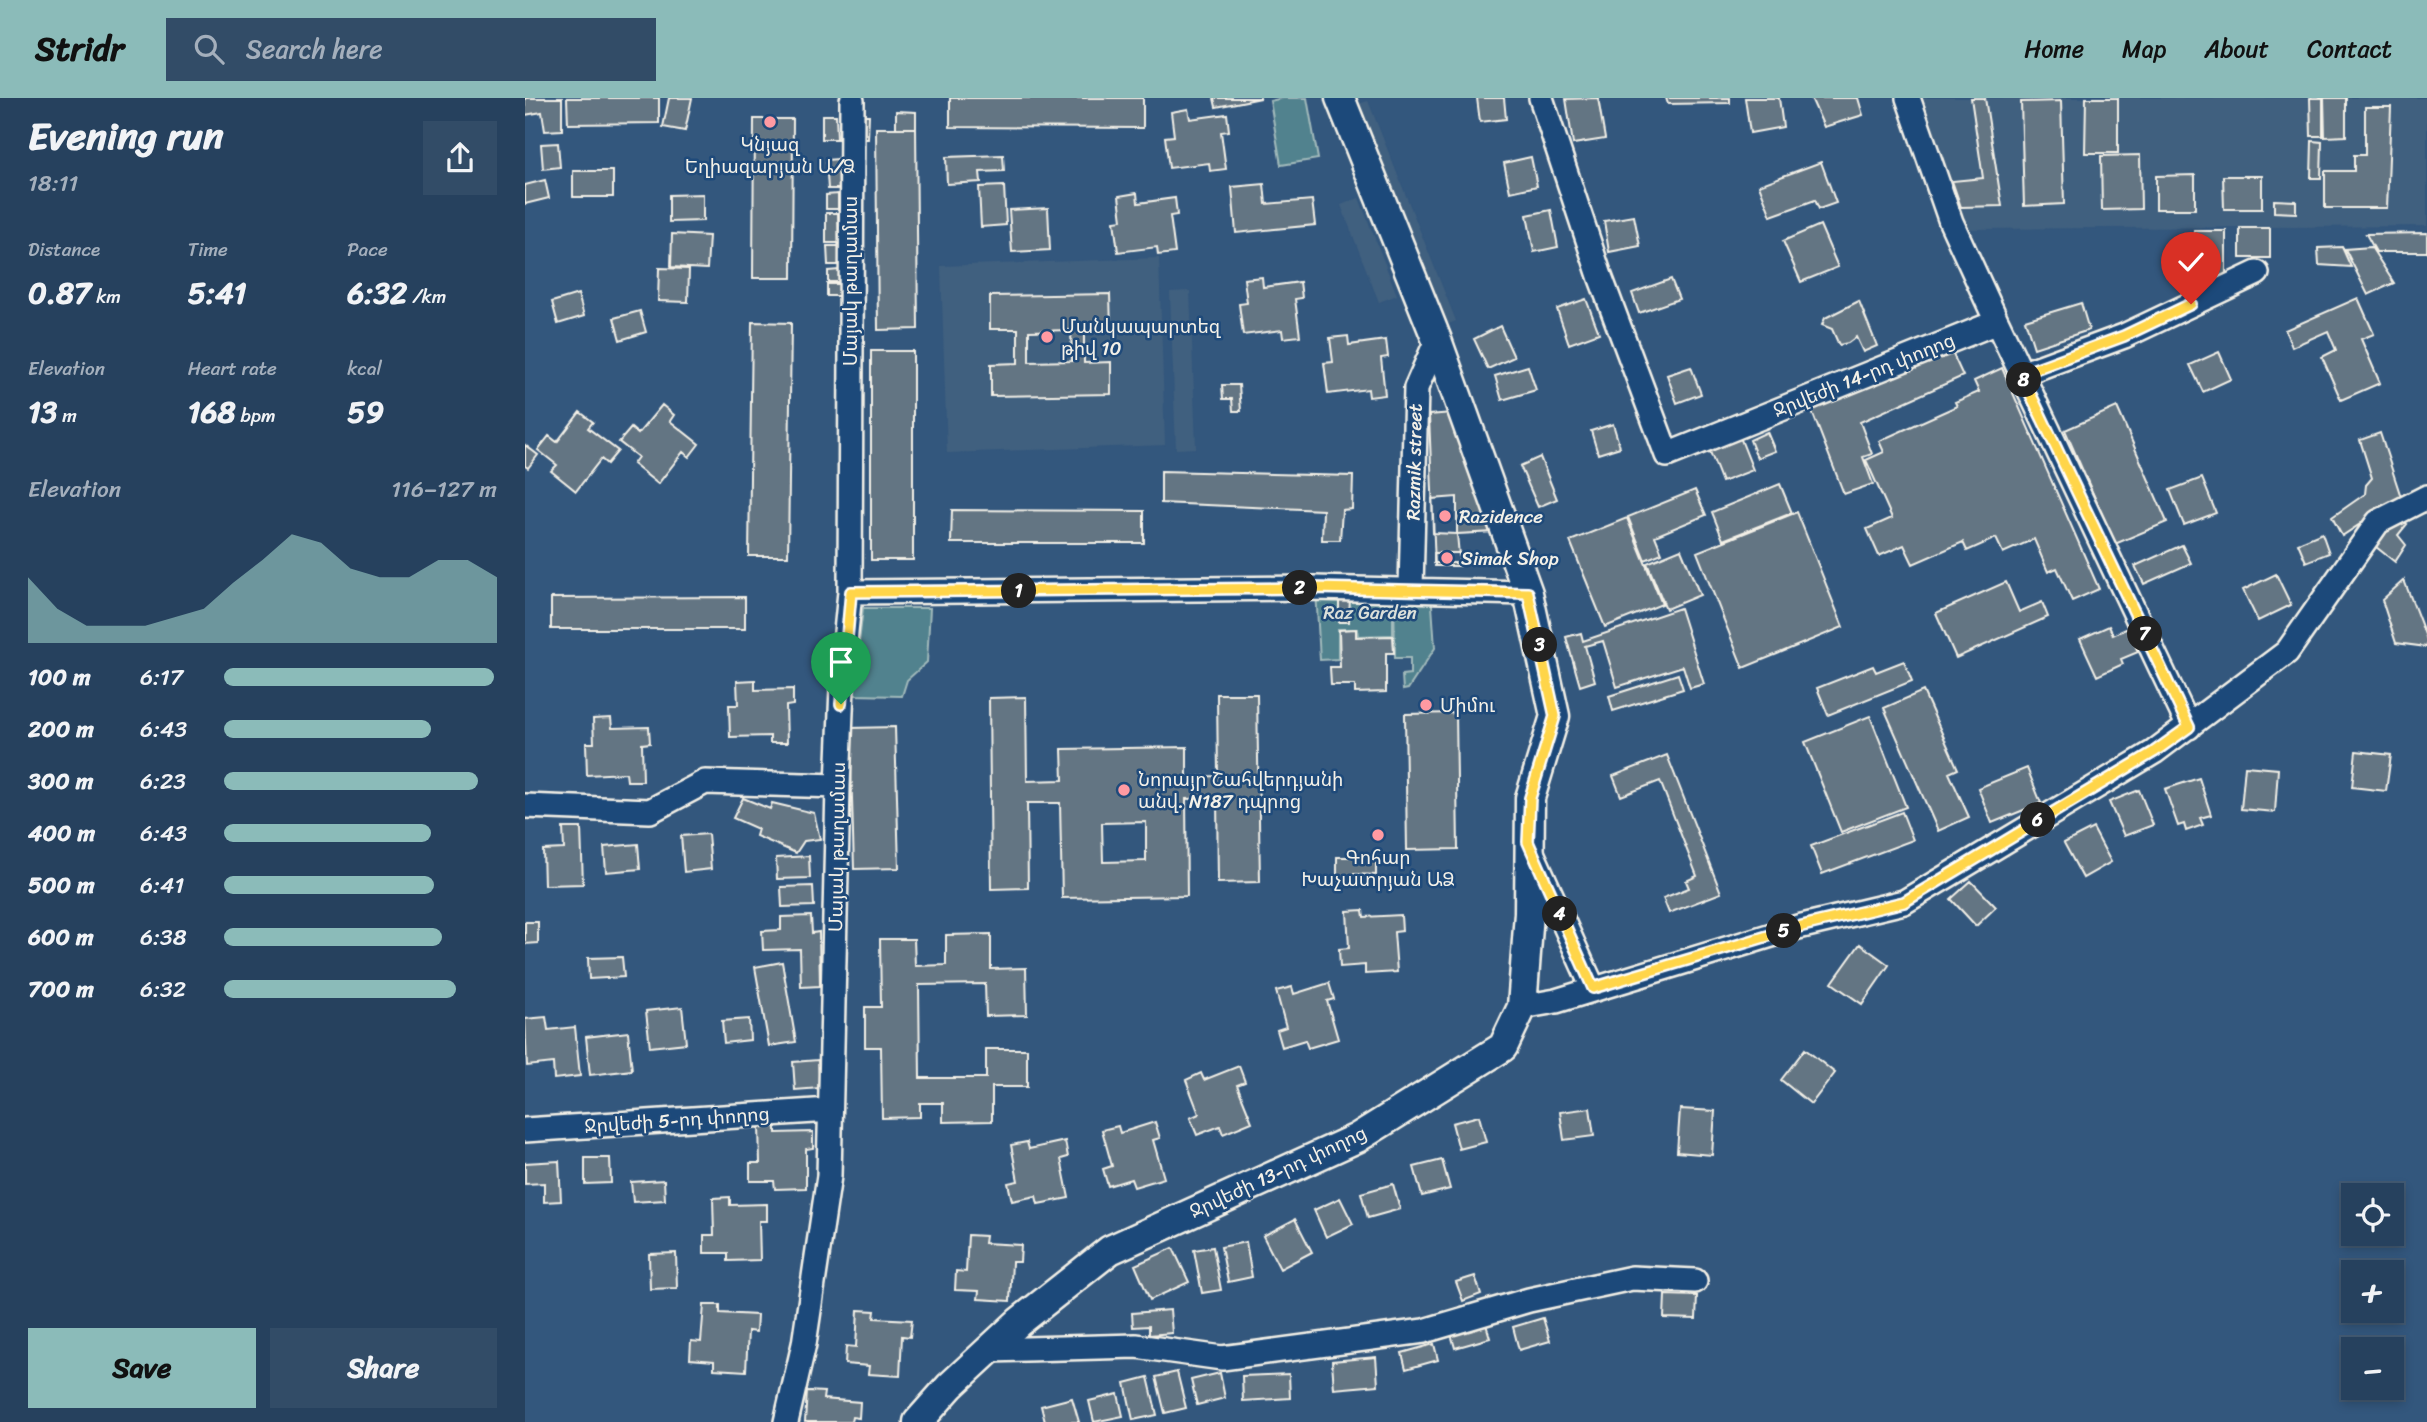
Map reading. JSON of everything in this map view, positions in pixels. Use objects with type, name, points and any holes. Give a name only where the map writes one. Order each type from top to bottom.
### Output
[{"type":"street","points":[[1340,98],[1437,340],[1528,593],[1555,716],[1530,798],[1529,913],[1522,1007],[1556,1001],[1798,927],[1904,902],[2154,752],[2287,652],[2378,522],[2427,497]]},
{"type":"street","name":"Ջրվեժի 14-րդ փողոց","points":[[1541,98],[1600,276],[1667,455],[1997,322]]},
{"type":"street","points":[[1908,98],[1951,222],[2189,727]]},
{"type":"street","name":"Մայակ թաղամաս","points":[[786,1422],[804,1344],[829,1176],[838,786],[843,662],[851,592],[852,101]]},
{"type":"street","points":[[2021,374],[2124,336],[2257,273]]},
{"type":"street","name":"Razmik street","points":[[1411,588],[1416,388],[1437,340]]},
{"type":"street","points":[[851,592],[1411,588],[1528,593]]},
{"type":"street","points":[[525,806],[650,811],[705,782],[838,786]]},
{"type":"street","points":[[1528,842],[1593,988]]},
{"type":"street","name":"Ջրվեժի 13-րդ փողոց","points":[[918,1422],[950,1386],[1019,1322],[1109,1250],[1357,1138],[1503,1047],[1522,1007]]},
{"type":"street","name":"Ջրվեժի 5-րդ փողոց","points":[[525,1130],[830,1110]]},
{"type":"street","points":[[991,1350],[1136,1346],[1222,1358],[1425,1331],[1529,1300],[1632,1278],[1695,1281]]},
{"type":"shaded area","points":[[1919,98],[2427,98],[2427,226],[1961,229]]},
{"type":"shaded area","points":[[1368,101],[1456,321],[1443,326],[1355,105]]},
{"type":"shaded area","points":[[1359,198],[1397,295],[1379,302],[1341,205]]},
{"type":"shaded area","points":[[1159,258],[1165,445],[947,453],[941,266]]},
{"type":"shaded area","points":[[1190,291],[1196,448],[1176,449],[1170,292]]},
{"type":"green space","points":[[1307,98],[1318,159],[1281,165],[1270,101]]},
{"type":"green space","name":"Raz Garden","points":[[1316,590],[1393,590],[1393,635],[1358,636],[1357,629],[1338,629],[1338,659],[1320,660]]},
{"type":"green space","points":[[1394,591],[1431,591],[1435,648],[1408,689],[1403,690],[1402,675],[1410,674],[1410,658],[1395,658]]},
{"type":"green space","points":[[863,608],[930,608],[927,662],[907,680],[902,696],[853,695]]},
{"type":"building","points":[[525,98],[562,98],[562,130],[545,131],[542,112],[525,115]]},
{"type":"building","points":[[567,98],[659,98],[659,123],[568,124]]},
{"type":"building","points":[[669,98],[692,98],[685,131],[663,127]]},
{"type":"building","points":[[950,98],[1143,98],[1143,128],[950,127]]},
{"type":"building","points":[[1214,98],[1261,98],[1216,107]]},
{"type":"building","points":[[1477,98],[1504,98],[1506,119],[1480,122]]},
{"type":"building","points":[[1598,98],[1605,139],[1573,144],[1566,99]]},
{"type":"building","points":[[1666,98],[1730,98],[1730,103],[1668,104]]},
{"type":"building","points":[[1745,98],[1779,98],[1783,127],[1750,133]]},
{"type":"building","points":[[1811,98],[1858,98],[1863,115],[1824,127]]},
{"type":"building","points":[[1971,98],[1985,98],[2002,206],[1961,207],[1952,181],[1983,178]]},
{"type":"building","points":[[2086,98],[2118,98],[2118,153],[2085,153]]},
{"type":"building","points":[[2310,98],[2323,98],[2323,136],[2311,136]]},
{"type":"building","points":[[2324,98],[2346,98],[2346,136],[2325,137]]},
{"type":"building","points":[[2061,101],[2064,204],[2024,206],[2021,102]]},
{"type":"building","points":[[2365,107],[2391,107],[2387,208],[2325,208],[2325,171],[2354,171],[2354,155],[2365,155]]},
{"type":"building","points":[[1188,109],[1190,119],[1227,114],[1229,131],[1221,132],[1226,169],[1210,171],[1209,163],[1169,168],[1165,137],[1174,136],[1171,112]]},
{"type":"building","points":[[896,111],[916,112],[916,128],[896,128]]},
{"type":"building","points":[[822,115],[836,115],[837,139],[822,139]]},
{"type":"building","points":[[859,115],[869,115],[868,139],[858,139]]},
{"type":"building","points":[[754,119],[793,119],[792,278],[753,278]]},
{"type":"building","points":[[876,128],[916,128],[918,329],[878,330]]},
{"type":"building","points":[[2312,141],[2322,142],[2321,178],[2311,178]]},
{"type":"building","points":[[558,143],[560,167],[543,169],[541,144]]},
{"type":"building","points":[[1003,155],[1004,171],[980,172],[981,182],[947,184],[946,157]]},
{"type":"building","points":[[2140,155],[2141,209],[2102,210],[2101,156]]},
{"type":"building","points":[[1531,157],[1537,186],[1510,192],[1504,163]]},
{"type":"building","points":[[838,159],[839,189],[828,189],[826,160]]},
{"type":"building","points":[[1821,162],[1836,203],[1819,209],[1815,200],[1771,216],[1759,185]]},
{"type":"building","points":[[573,171],[613,171],[613,197],[573,197]]},
{"type":"building","points":[[2195,175],[2195,209],[2156,209],[2156,176]]},
{"type":"building","points":[[2223,176],[2262,176],[2262,209],[2224,209]]},
{"type":"building","points":[[545,180],[549,198],[525,204],[525,185]]},
{"type":"building","points":[[1264,184],[1266,204],[1312,200],[1315,225],[1236,233],[1232,187]]},
{"type":"building","points":[[1004,186],[1006,225],[981,227],[979,187]]},
{"type":"building","points":[[1137,193],[1138,203],[1175,198],[1177,215],[1170,216],[1175,253],[1158,255],[1157,247],[1118,252],[1114,221],[1122,220],[1119,196]]},
{"type":"building","points":[[703,194],[703,221],[669,222],[669,195]]},
{"type":"building","points":[[838,194],[838,209],[826,209],[826,195]]},
{"type":"building","points":[[2274,200],[2296,201],[2296,213],[2274,212]]},
{"type":"building","points":[[1048,208],[1050,250],[1012,252],[1009,210]]},
{"type":"building","points":[[1551,210],[1558,247],[1534,252],[1527,215]]},
{"type":"building","points":[[826,213],[838,213],[839,243],[826,243]]},
{"type":"building","points":[[1634,216],[1640,246],[1609,252],[1604,221]]},
{"type":"building","points":[[1820,225],[1838,267],[1801,282],[1783,241]]},
{"type":"building","points":[[2240,228],[2270,228],[2270,258],[2240,258]]},
{"type":"building","points":[[2194,231],[2226,231],[2226,278],[2211,281],[2210,265],[2193,265]]},
{"type":"building","points":[[2427,233],[2427,252],[2376,252],[2366,234]]},
{"type":"building","points":[[672,234],[709,236],[707,269],[671,267]]},
{"type":"building","points":[[827,246],[839,246],[839,265],[828,265]]},
{"type":"building","points":[[2342,247],[2351,267],[2319,265],[2318,248]]},
{"type":"building","points":[[2371,247],[2394,283],[2368,295],[2345,249]]},
{"type":"building","points":[[659,268],[689,269],[688,302],[658,301]]},
{"type":"building","points":[[839,270],[839,282],[828,282],[828,271]]},
{"type":"building","points":[[1262,277],[1263,287],[1300,282],[1302,298],[1295,299],[1300,336],[1283,338],[1282,330],[1243,335],[1239,304],[1247,303],[1244,279]]},
{"type":"building","points":[[1671,279],[1679,299],[1639,313],[1632,293]]},
{"type":"building","points":[[827,284],[841,284],[841,296],[827,296]]},
{"type":"building","points":[[578,294],[584,316],[558,324],[552,302]]},
{"type":"building","points":[[1110,294],[1111,329],[1084,329],[1084,363],[1111,362],[1111,394],[991,396],[991,364],[1018,363],[1018,329],[990,329],[990,296]],"holes":[[[1071,330],[1072,361],[1029,362],[1029,331]]]},
{"type":"building","points":[[2358,298],[2374,334],[2361,339],[2380,383],[2341,400],[2322,357],[2336,350],[2328,331],[2292,347],[2285,330]]},
{"type":"building","points":[[1586,299],[1599,333],[1569,344],[1557,309]]},
{"type":"building","points":[[1859,301],[1877,346],[1863,352],[1856,337],[1839,345],[1832,329],[1822,325],[1825,318]]},
{"type":"building","points":[[2081,303],[2089,330],[2034,348],[2025,320]]},
{"type":"building","points":[[640,311],[646,332],[620,340],[614,318]]},
{"type":"building","points":[[752,322],[791,323],[788,556],[749,556]]},
{"type":"building","points":[[1500,326],[1514,357],[1488,369],[1474,339]]},
{"type":"building","points":[[1348,336],[1349,345],[1386,340],[1388,357],[1381,358],[1385,395],[1369,397],[1368,389],[1328,394],[1324,363],[1333,362],[1330,338]]},
{"type":"building","points":[[1950,348],[1963,376],[1860,422],[1872,454],[1863,457],[1873,484],[1844,494],[1811,409]]},
{"type":"building","points":[[871,351],[913,351],[913,560],[871,560]]},
{"type":"building","points":[[2219,352],[2231,379],[2203,392],[2190,365]]},
{"type":"building","points":[[1528,366],[1536,390],[1502,400],[1495,376]]},
{"type":"building","points":[[1691,367],[1701,394],[1677,403],[1667,375]]},
{"type":"building","points":[[2002,368],[2099,589],[2072,601],[2057,568],[2048,572],[2034,539],[2003,553],[1996,538],[1967,551],[1963,542],[1913,564],[1904,545],[1879,556],[1867,529],[1892,518],[1866,460],[1884,452],[1879,441],[1957,406],[1955,402],[1979,392],[1974,381]]},
{"type":"building","points":[[1222,385],[1239,385],[1241,411],[1233,411],[1232,399],[1223,399]]},
{"type":"building","points":[[662,405],[674,415],[670,421],[699,444],[689,457],[683,452],[658,484],[633,464],[638,457],[619,442],[631,428],[638,434]]},
{"type":"building","points":[[2117,407],[2167,522],[2115,544],[2065,430]]},
{"type":"building","points":[[580,412],[593,422],[588,428],[618,451],[607,464],[601,459],[576,491],[551,471],[557,465],[538,450],[549,436],[557,442]]},
{"type":"building","points":[[1452,413],[1495,532],[1457,534],[1460,566],[1435,566],[1429,415]]},
{"type":"building","points":[[1613,424],[1620,447],[1598,454],[1591,431]]},
{"type":"building","points":[[1767,432],[1775,451],[1757,458],[1750,440]]},
{"type":"building","points":[[2380,433],[2401,497],[2342,536],[2332,517],[2365,494],[2366,485],[2372,478],[2360,440]]},
{"type":"building","points":[[1740,437],[1753,470],[1722,482],[1709,449]]},
{"type":"building","points":[[525,445],[538,455],[528,468],[525,466]]},
{"type":"building","points":[[1540,457],[1557,499],[1538,507],[1520,466]]},
{"type":"building","points":[[1161,471],[1353,476],[1352,509],[1342,510],[1340,540],[1322,540],[1323,510],[1161,503]]},
{"type":"building","points":[[2202,478],[2216,513],[2184,525],[2170,490]]},
{"type":"building","points":[[1780,484],[1792,513],[1723,540],[1712,512]]},
{"type":"building","points":[[1695,490],[1706,515],[1655,536],[1662,553],[1645,560],[1628,517]]},
{"type":"building","name":"Razidence","points":[[1457,497],[1457,534],[1433,533],[1432,499]]},
{"type":"building","points":[[952,510],[1144,511],[1144,543],[951,543]]},
{"type":"building","points":[[1797,512],[1843,627],[1743,668],[1697,552]]},
{"type":"building","points":[[1627,518],[1662,604],[1605,627],[1570,541]]},
{"type":"building","points":[[2397,519],[2407,524],[2398,535],[2406,545],[2395,562],[2371,543]]},
{"type":"building","points":[[2322,533],[2329,553],[2306,562],[2298,543]]},
{"type":"building","points":[[2182,545],[2191,563],[2144,584],[2135,566]]},
{"type":"building","points":[[1681,549],[1700,595],[1666,609],[1647,563]]},
{"type":"building","name":"Simak Shop","points":[[1434,553],[1459,553],[1460,563],[1434,563]]},
{"type":"building","points":[[2276,574],[2291,605],[2258,621],[2243,590]]},
{"type":"building","points":[[2404,580],[2427,640],[2427,647],[2396,643],[2382,600]]},
{"type":"building","points":[[2006,582],[2019,612],[2042,602],[2048,617],[1956,658],[1936,613]]},
{"type":"building","points":[[1339,596],[1350,596],[1349,622],[1339,622]]},
{"type":"building","points":[[745,597],[745,629],[551,629],[551,598]]},
{"type":"building","points":[[1680,608],[1704,684],[1690,688],[1683,666],[1617,687],[1603,641],[1585,646],[1595,681],[1580,686],[1566,637],[1581,633],[1583,641]]},
{"type":"building","points":[[2109,626],[2113,635],[2128,628],[2138,652],[2121,659],[2123,664],[2097,676],[2080,639]]},
{"type":"building","points":[[1356,629],[1356,637],[1393,636],[1394,653],[1386,653],[1386,692],[1355,693],[1355,685],[1331,685],[1330,667],[1340,667],[1339,630]]},
{"type":"building","points":[[1904,661],[1912,681],[1828,715],[1817,688],[1873,666],[1876,672]]},
{"type":"building","points":[[1678,674],[1683,689],[1613,711],[1609,696]]},
{"type":"building","points":[[755,680],[755,690],[793,689],[793,705],[786,706],[787,743],[770,743],[770,736],[730,737],[729,705],[738,705],[737,681]]},
{"type":"building","points":[[1923,691],[1958,769],[1949,773],[1969,817],[1938,831],[1884,708]]},
{"type":"building","name":"Նորայր Շահվերդյանի անվ. N187 դպրոց","points":[[1217,694],[1257,694],[1260,882],[1218,883],[1217,798],[1186,799],[1187,896],[1062,898],[1060,803],[1027,803],[1028,888],[991,889],[989,698],[1026,697],[1027,781],[1063,780],[1062,749],[1187,747],[1187,777],[1218,776]],"holes":[[[1146,822],[1146,861],[1103,862],[1102,823]]]},
{"type":"building","points":[[1456,713],[1458,849],[1407,850],[1405,714]]},
{"type":"building","points":[[1870,716],[1906,807],[1841,832],[1805,742]]},
{"type":"building","points":[[611,718],[612,728],[649,727],[650,743],[642,744],[643,781],[627,781],[626,773],[587,775],[586,743],[594,743],[593,719]]},
{"type":"building","points":[[895,727],[899,868],[854,869],[850,728]]},
{"type":"building","points":[[2356,751],[2391,755],[2386,791],[2352,787]]},
{"type":"building","points":[[1667,755],[1721,893],[1669,913],[1663,898],[1689,888],[1686,881],[1697,876],[1660,781],[1621,796],[1613,776]]},
{"type":"building","points":[[2245,766],[2278,769],[2275,812],[2241,809]]},
{"type":"building","points":[[2027,768],[2041,803],[1992,823],[1978,788]]},
{"type":"building","points":[[2199,778],[2211,815],[2200,818],[2203,825],[2186,831],[2184,824],[2178,826],[2165,789]]},
{"type":"building","points":[[2139,790],[2153,825],[2124,836],[2109,802]]},
{"type":"building","points":[[743,798],[770,809],[772,803],[814,813],[820,839],[804,841],[796,853],[756,836],[758,829],[733,818]]},
{"type":"building","points":[[1902,812],[1913,840],[1822,874],[1811,846]]},
{"type":"building","points":[[563,828],[581,828],[583,884],[544,885],[543,850],[564,849]]},
{"type":"building","points":[[2093,828],[2111,862],[2083,878],[2064,843]]},
{"type":"building","points":[[708,834],[711,869],[684,872],[681,836]]},
{"type":"building","points":[[638,844],[640,869],[606,872],[604,847]]},
{"type":"building","points":[[809,856],[810,878],[777,879],[776,858]]},
{"type":"building","points":[[1337,857],[1376,857],[1376,875],[1354,874],[1354,881],[1337,881]]},
{"type":"building","points":[[1971,881],[1996,907],[1976,926],[1951,899]]},
{"type":"building","points":[[813,886],[814,906],[782,907],[781,887]]},
{"type":"building","points":[[1363,910],[1364,917],[1401,915],[1402,931],[1394,932],[1397,972],[1365,974],[1365,965],[1340,967],[1339,949],[1349,948],[1347,911]]},
{"type":"building","points":[[811,916],[812,933],[819,932],[820,986],[801,987],[800,949],[763,950],[762,931],[781,930],[781,917]]},
{"type":"building","points":[[525,922],[538,922],[538,943],[525,944]]},
{"type":"building","points":[[991,934],[991,969],[1026,968],[1027,1015],[986,1016],[985,984],[919,985],[920,1078],[986,1078],[986,1049],[1027,1049],[1027,1087],[992,1087],[992,1121],[943,1122],[943,1103],[920,1103],[920,1117],[882,1118],[881,1047],[865,1047],[865,1007],[881,1007],[880,939],[914,939],[915,966],[946,965],[946,935]]},
{"type":"building","points":[[1860,944],[1889,965],[1862,1004],[1832,983]]},
{"type":"building","points":[[622,957],[624,977],[589,979],[588,958]]},
{"type":"building","points":[[782,962],[796,1042],[769,1046],[755,967]]},
{"type":"building","points":[[1329,983],[1334,999],[1327,1001],[1338,1039],[1308,1048],[1305,1040],[1282,1047],[1277,1030],[1286,1027],[1276,991],[1292,987],[1294,994]]},
{"type":"building","points":[[682,1007],[686,1043],[650,1047],[646,1011]]},
{"type":"building","points":[[546,1017],[548,1030],[575,1027],[580,1076],[554,1079],[553,1063],[527,1066],[525,1019]]},
{"type":"building","points":[[749,1019],[750,1040],[724,1043],[722,1021]]},
{"type":"building","points":[[628,1032],[632,1070],[590,1075],[586,1037]]},
{"type":"building","points":[[1805,1049],[1835,1073],[1811,1104],[1781,1080]]},
{"type":"building","points":[[818,1060],[820,1088],[795,1090],[793,1062]]},
{"type":"building","points":[[1239,1066],[1245,1082],[1237,1085],[1252,1122],[1223,1134],[1220,1126],[1197,1135],[1190,1118],[1199,1114],[1186,1080],[1201,1073],[1204,1080]]},
{"type":"building","points":[[1590,1108],[1594,1136],[1564,1140],[1560,1112]]},
{"type":"building","points":[[1680,1109],[1715,1111],[1712,1155],[1677,1152]]},
{"type":"building","points":[[1479,1116],[1486,1142],[1459,1149],[1452,1123]]},
{"type":"building","points":[[1155,1122],[1160,1138],[1153,1140],[1164,1178],[1134,1187],[1131,1179],[1108,1186],[1103,1169],[1112,1166],[1102,1130],[1118,1126],[1120,1133]]},
{"type":"building","points":[[776,1125],[776,1133],[813,1132],[813,1148],[806,1149],[806,1188],[775,1189],[774,1181],[750,1181],[750,1163],[760,1163],[759,1126]]},
{"type":"building","points":[[1065,1141],[1068,1157],[1061,1159],[1069,1198],[1038,1204],[1036,1196],[1012,1201],[1008,1183],[1018,1181],[1011,1145],[1027,1142],[1029,1149]]},
{"type":"building","points":[[585,1158],[610,1158],[611,1183],[585,1184]]},
{"type":"building","points":[[1442,1160],[1450,1189],[1422,1196],[1414,1167]]},
{"type":"building","points":[[559,1161],[561,1201],[544,1202],[544,1183],[525,1184],[525,1163]]},
{"type":"building","points":[[664,1180],[665,1200],[633,1202],[631,1182]]},
{"type":"building","points":[[1393,1184],[1400,1209],[1368,1218],[1361,1193]]},
{"type":"building","points":[[730,1197],[730,1205],[767,1204],[767,1221],[759,1221],[760,1260],[728,1261],[728,1253],[704,1253],[704,1235],[714,1235],[713,1198]]},
{"type":"building","points":[[1340,1198],[1353,1224],[1326,1237],[1314,1210]]},
{"type":"building","points":[[1295,1219],[1312,1252],[1280,1269],[1263,1236]]},
{"type":"building","points":[[968,1235],[985,1236],[984,1243],[1021,1245],[1020,1262],[1012,1262],[1010,1301],[978,1299],[979,1291],[955,1290],[956,1271],[966,1272]]},
{"type":"building","points":[[1246,1242],[1252,1277],[1228,1282],[1221,1247]]},
{"type":"building","points":[[1213,1247],[1221,1290],[1202,1293],[1194,1250]]},
{"type":"building","points":[[1173,1248],[1189,1282],[1150,1300],[1135,1265]]},
{"type":"building","points":[[676,1253],[677,1288],[650,1289],[649,1254]]},
{"type":"building","points":[[1475,1276],[1481,1294],[1463,1301],[1456,1282]]},
{"type":"building","points":[[1665,1295],[1697,1296],[1696,1319],[1664,1318]]},
{"type":"building","points":[[704,1305],[720,1305],[720,1313],[757,1315],[756,1332],[748,1331],[746,1371],[714,1369],[714,1361],[690,1359],[691,1341],[701,1342]]},
{"type":"building","points":[[858,1310],[875,1311],[874,1318],[912,1320],[910,1337],[902,1336],[900,1376],[868,1374],[869,1366],[845,1364],[846,1346],[856,1347]]},
{"type":"building","points":[[1170,1310],[1172,1333],[1149,1335],[1149,1326],[1133,1327],[1132,1313]]},
{"type":"building","points":[[1543,1318],[1550,1341],[1519,1350],[1513,1327]]},
{"type":"building","points":[[1486,1324],[1490,1338],[1455,1348],[1451,1334]]},
{"type":"building","points":[[1434,1344],[1438,1360],[1406,1369],[1402,1353]]},
{"type":"building","points":[[1376,1357],[1378,1385],[1334,1389],[1332,1361]]},
{"type":"building","points":[[1177,1372],[1186,1408],[1165,1413],[1156,1377]]},
{"type":"building","points":[[1220,1373],[1225,1398],[1197,1405],[1191,1380]]},
{"type":"building","points":[[1289,1374],[1290,1398],[1243,1401],[1242,1376]]},
{"type":"building","points":[[1148,1377],[1157,1415],[1133,1420],[1125,1383]]},
{"type":"building","points":[[807,1391],[824,1392],[823,1399],[860,1402],[859,1418],[852,1417],[851,1422],[805,1422]]},
{"type":"building","points":[[1118,1394],[1123,1416],[1094,1422],[1089,1401]]},
{"type":"building","points":[[1072,1398],[1079,1422],[1045,1422],[1041,1406]]},
{"type":"place","name":"Կնյազ Եղիազարյան Ա/Ձ","points":[[770,122]]},
{"type":"place","name":"Մանկապարտեզ թիվ 10","points":[[1047,337]]},
{"type":"place","name":"Razidence","points":[[1445,516]]},
{"type":"place","name":"Simak Shop","points":[[1447,558]]},
{"type":"place","name":"Միմու","points":[[1426,705]]},
{"type":"place","name":"Նորայր Շահվերդյանի անվ. N187 դպրոց","points":[[1124,790]]},
{"type":"place","name":"Գոհար Խաչատրյան ԱՁ","points":[[1378,835]]},
{"type":"route","points":[[841,704],[851,592],[1411,588],[1528,593],[1555,716],[1530,798],[1528,842],[1593,988],[1798,927],[1904,902],[1980,853],[2154,752],[2189,727],[2021,374],[2124,336],[2191,304]]}]
